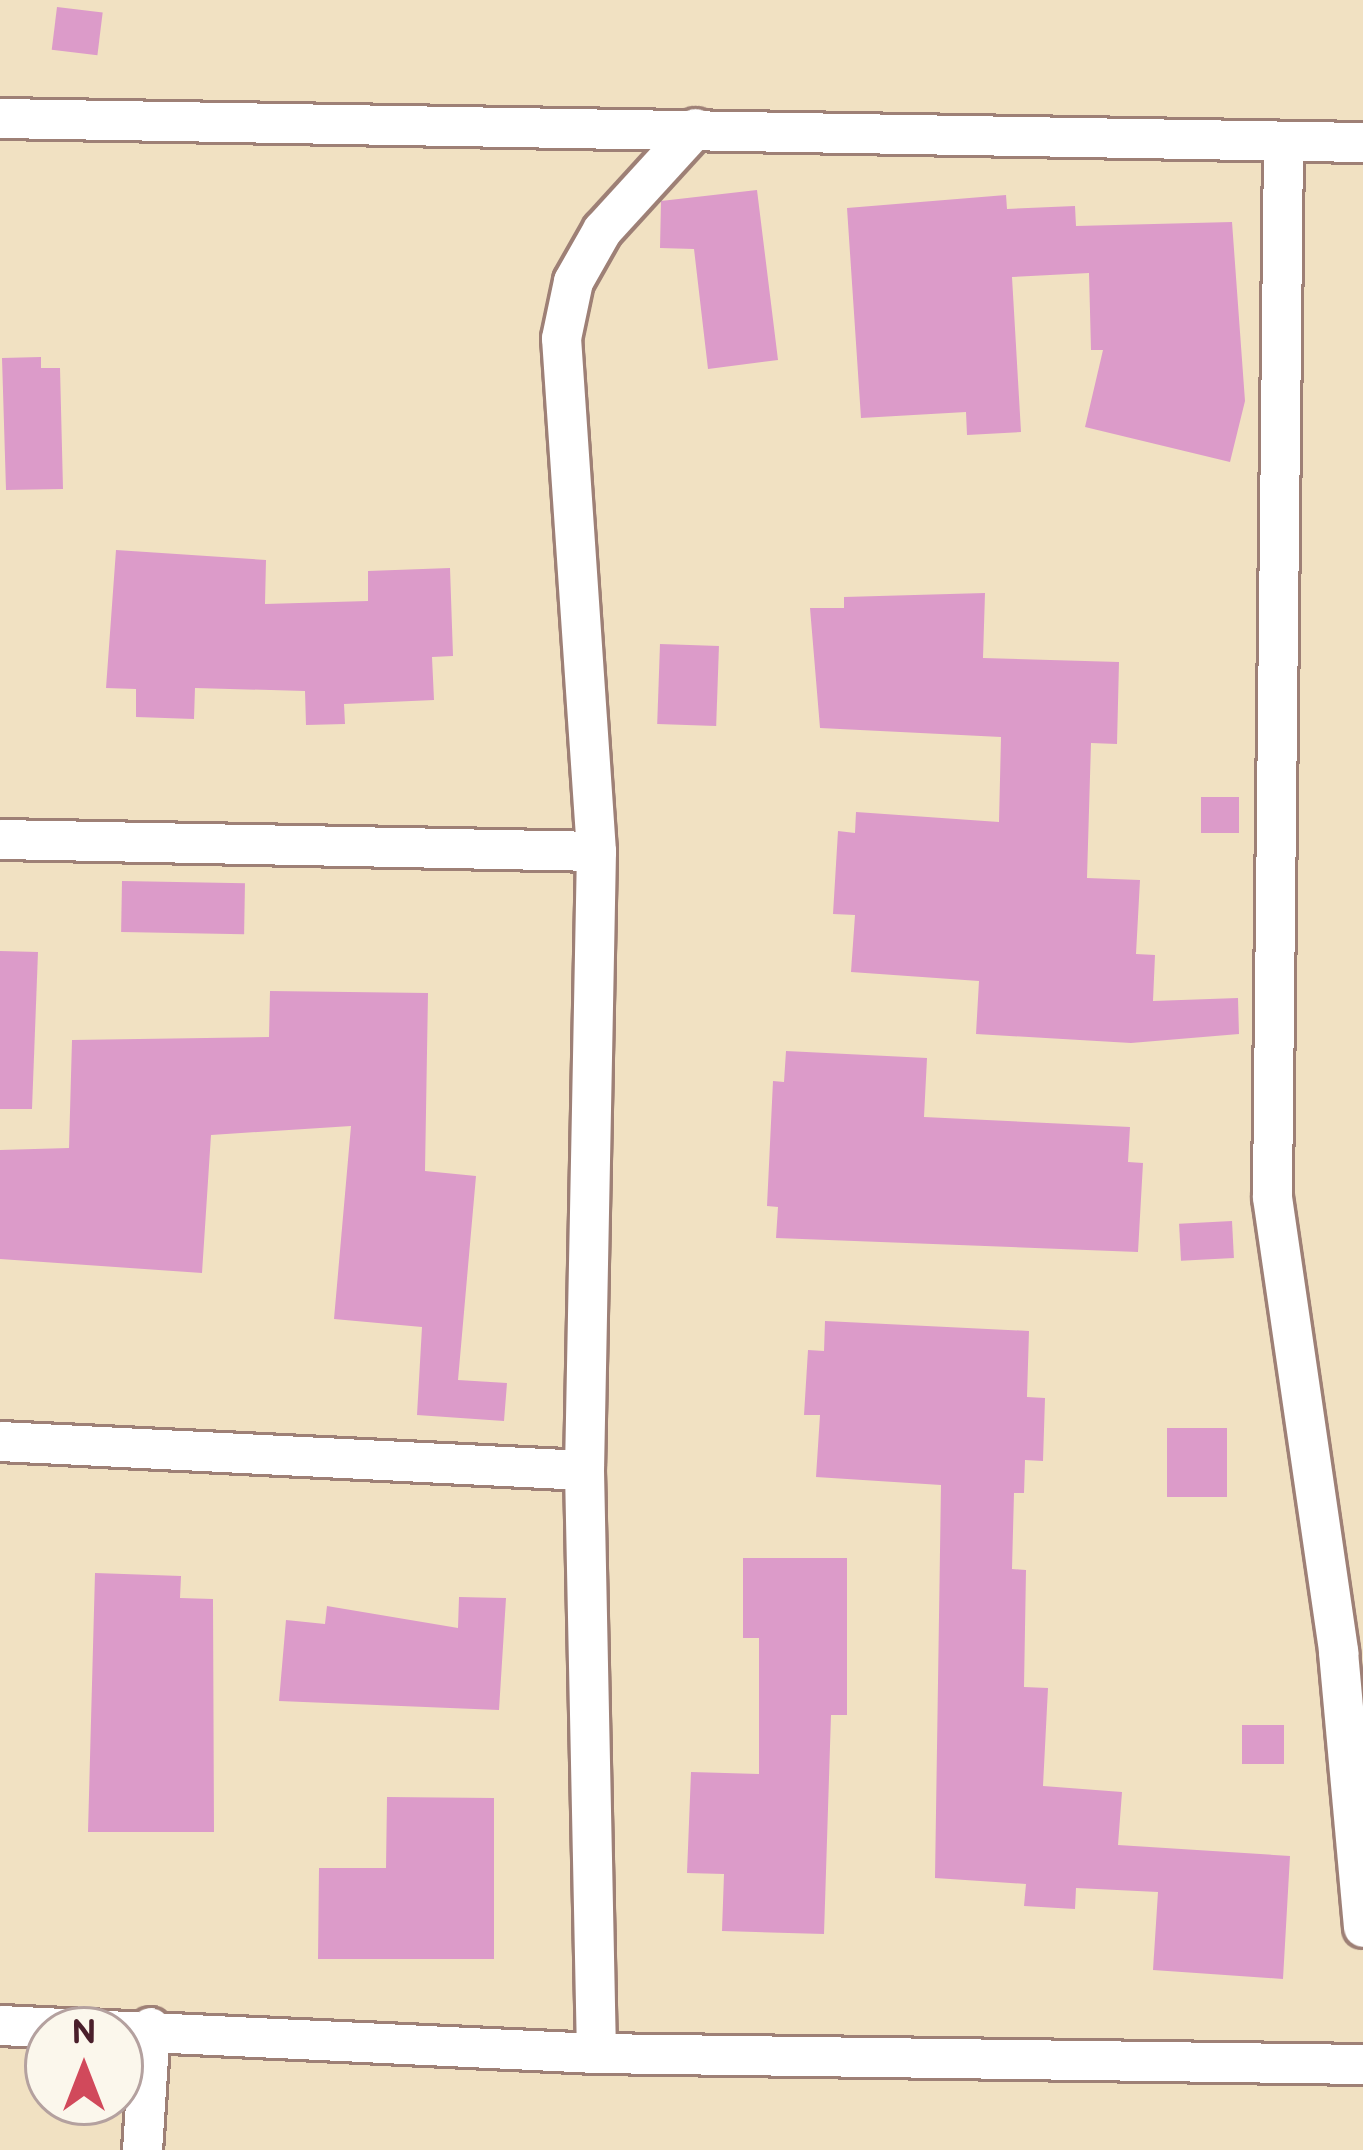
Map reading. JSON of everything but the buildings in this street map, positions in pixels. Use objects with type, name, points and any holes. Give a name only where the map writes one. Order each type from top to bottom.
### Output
[{"type":"street","points":[[0,118],[1363,142]]},
{"type":"street","points":[[596,2053],[584,1470],[596,851],[561,338],[573,281],[602,230],[695,128]]},
{"type":"street","points":[[1282,142],[1272,1197],[1338,1652],[1363,1927]]},
{"type":"street","points":[[0,839],[596,851]]},
{"type":"street","points":[[0,1442],[584,1470]]},
{"type":"street","points":[[0,2025],[150,2027],[596,2053],[1363,2064]]},
{"type":"street","points":[[142,2150],[150,2027]]}]
